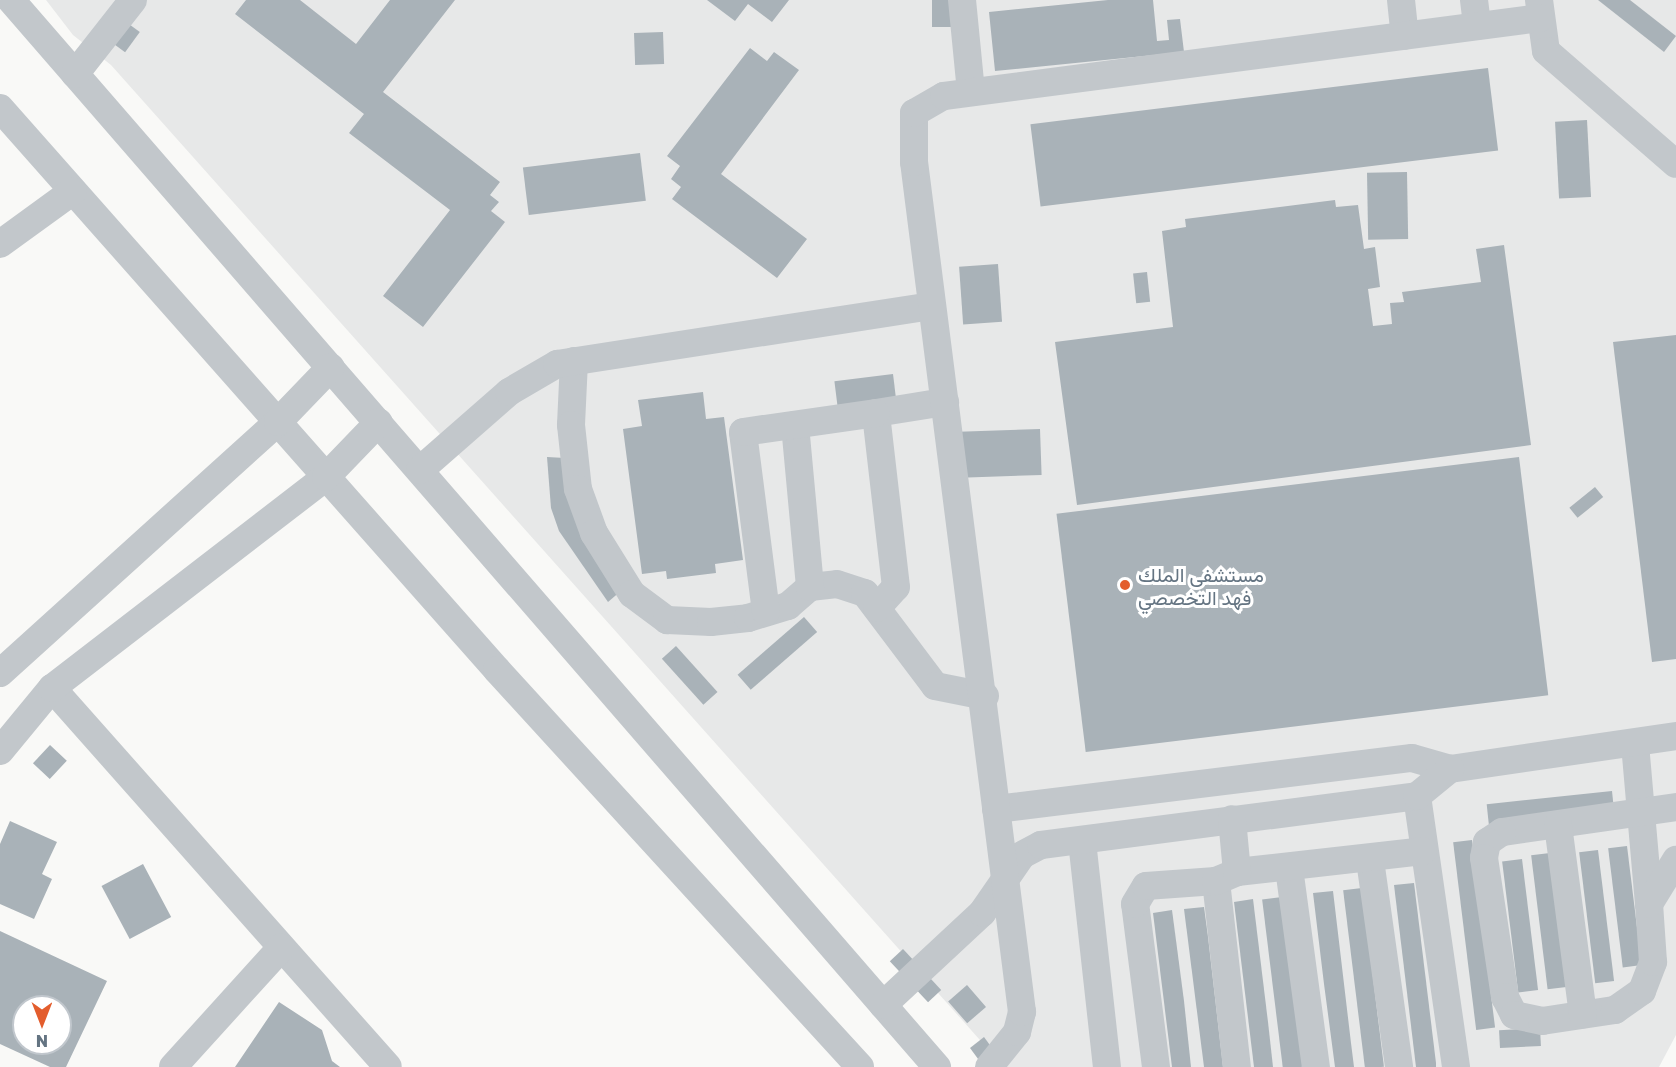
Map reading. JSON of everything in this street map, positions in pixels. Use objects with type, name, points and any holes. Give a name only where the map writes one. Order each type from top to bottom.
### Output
[{"type":"street","points":[[11,0],[937,1067]]},
{"type":"street","points":[[75,74],[133,0]]},
{"type":"street","points":[[962,0],[971,92]]},
{"type":"street","points":[[1401,0],[1405,36]]},
{"type":"street","points":[[989,1067],[1017,1032],[1022,1012],[1003,878],[985,696],[914,162],[914,113],[944,96],[1405,36],[1475,13],[1539,9],[1546,51],[1676,164]]},
{"type":"street","points":[[0,108],[326,477],[860,1067]]},
{"type":"street","points":[[0,244],[73,191]]},
{"type":"street","points":[[420,470],[509,392],[557,364],[932,306]]},
{"type":"street","points":[[574,361],[571,425],[578,489],[594,533],[632,594],[667,620],[711,622],[788,606],[810,587],[837,584],[865,593],[935,686],[985,696]]},
{"type":"street","points":[[0,673],[278,422],[331,367]]},
{"type":"street","points":[[766,612],[743,432],[945,402]]},
{"type":"street","points":[[876,413],[896,587],[877,608]]},
{"type":"street","points":[[0,751],[52,688],[326,477],[379,422]]},
{"type":"street","points":[[795,425],[810,587]]},
{"type":"street","points":[[52,688],[388,1067]]},
{"type":"street","points":[[996,809],[1412,758],[1450,769],[1635,744],[1676,736]]},
{"type":"street","points":[[1635,744],[1638,810],[1653,962],[1642,991],[1615,1010],[1542,1021],[1514,1015],[1505,997],[1484,858],[1487,842],[1502,832],[1558,825],[1638,810],[1676,807]]},
{"type":"street","points":[[884,1005],[982,912],[1003,878],[1022,855],[1041,845],[1417,796],[1450,769]]},
{"type":"street","points":[[1417,796],[1423,851],[1456,1067]]},
{"type":"street","points":[[1232,819],[1226,876],[1237,1067]]},
{"type":"street","points":[[1558,825],[1583,1014]]},
{"type":"street","points":[[1082,841],[1107,1067]]},
{"type":"street","points":[[1156,1067],[1135,904],[1146,886],[1370,860],[1423,851]]},
{"type":"street","points":[[1370,860],[1399,1067]]},
{"type":"street","points":[[1649,904],[1676,860]]},
{"type":"street","points":[[1289,868],[1316,1067]]},
{"type":"street","points":[[173,1067],[281,948]]},
{"type":"shaded area","name":"مستشفى الملك فهد التخصصي","points":[[46,0],[1676,0],[1676,1035],[1659,1067],[1004,1067],[111,65],[73,35]]},
{"type":"building","points":[[246,0],[300,0],[356,44],[390,0],[455,0],[383,92],[500,182],[490,195],[499,202],[491,211],[505,222],[423,327],[383,296],[450,210],[349,133],[364,114],[235,14]]},
{"type":"building","points":[[707,0],[789,0],[772,22],[748,4],[735,21]]},
{"type":"building","points":[[932,0],[951,0],[951,27],[932,27]]},
{"type":"building","points":[[1108,0],[1153,0],[1157,41],[1169,40],[1167,20],[1180,19],[1184,52],[995,71],[989,12]]},
{"type":"building","points":[[1598,0],[1630,0],[1676,36],[1664,52]]},
{"type":"building","points":[[122,19],[140,32],[125,52],[107,39]]},
{"type":"building","points":[[663,32],[664,64],[635,65],[634,33]]},
{"type":"building","points":[[750,48],[767,61],[774,52],[799,70],[721,174],[807,239],[777,278],[672,199],[681,187],[671,179],[680,166],[667,156]]},
{"type":"building","points":[[1488,68],[1498,150],[1041,207],[1030,124]]},
{"type":"building","points":[[1587,120],[1591,197],[1559,199],[1555,122]]},
{"type":"building","points":[[640,153],[646,201],[529,215],[523,167]]},
{"type":"building","points":[[1407,172],[1408,239],[1368,240],[1367,173]]},
{"type":"building","points":[[1335,200],[1336,207],[1358,205],[1364,249],[1375,247],[1380,287],[1368,289],[1373,326],[1392,324],[1390,303],[1404,302],[1402,292],[1481,282],[1476,249],[1504,245],[1531,445],[1077,505],[1055,342],[1173,327],[1162,231],[1186,227],[1185,219]]},
{"type":"building","points":[[998,264],[1002,322],[963,325],[959,267]]},
{"type":"building","points":[[1147,272],[1150,302],[1136,303],[1133,273]]},
{"type":"building","points":[[1676,335],[1676,659],[1652,662],[1613,342]]},
{"type":"building","points":[[893,374],[896,400],[838,407],[834,381]]},
{"type":"building","points":[[703,392],[706,419],[724,417],[743,560],[715,564],[716,573],[667,579],[666,571],[642,574],[623,429],[642,426],[638,400]]},
{"type":"building","points":[[1040,429],[1042,475],[961,478],[959,432]]},
{"type":"building","points":[[547,457],[565,458],[622,590],[608,602],[559,531],[551,508]]},
{"type":"building","points":[[1519,457],[1548,695],[1086,752],[1056,514]]},
{"type":"building","points":[[1595,487],[1603,497],[1578,518],[1569,508]]},
{"type":"building","points":[[804,617],[817,632],[751,690],[738,675]]},
{"type":"building","points":[[676,646],[717,692],[703,705],[662,659]]},
{"type":"building","points":[[50,745],[67,761],[50,779],[33,763]]},
{"type":"building","points":[[1612,791],[1614,811],[1489,824],[1487,804]]},
{"type":"building","points":[[10,821],[57,842],[42,874],[52,879],[34,919],[0,904],[0,844]]},
{"type":"building","points":[[1472,840],[1495,1028],[1476,1030],[1453,842]]},
{"type":"building","points":[[1627,846],[1642,965],[1623,967],[1608,848]]},
{"type":"building","points":[[1598,850],[1614,981],[1595,983],[1579,852]]},
{"type":"building","points":[[1550,853],[1566,987],[1548,989],[1531,855]]},
{"type":"building","points":[[1522,859],[1538,990],[1518,992],[1502,861]]},
{"type":"building","points":[[143,864],[171,917],[130,939],[102,886]]},
{"type":"building","points":[[1414,883],[1436,1067],[1416,1067],[1394,885]]},
{"type":"building","points":[[1362,888],[1384,1067],[1365,1067],[1343,890]]},
{"type":"building","points":[[1333,891],[1354,1067],[1335,1067],[1313,893]]},
{"type":"building","points":[[1282,897],[1303,1067],[1283,1067],[1262,899]]},
{"type":"building","points":[[1253,899],[1273,1067],[1254,1067],[1234,902]]},
{"type":"building","points":[[1204,907],[1223,1067],[1204,1067],[1184,909]]},
{"type":"building","points":[[1172,910],[1191,1067],[1172,1067],[1153,913]]},
{"type":"building","points":[[0,931],[107,981],[72,1054],[72,995],[12,995],[12,1050],[0,1044]]},
{"type":"building","points":[[903,949],[941,990],[928,1002],[890,961]]},
{"type":"building","points":[[967,985],[986,1007],[967,1023],[948,1001]]},
{"type":"building","points":[[279,1002],[322,1030],[332,1061],[340,1067],[235,1067]]},
{"type":"building","points":[[1540,1028],[1541,1046],[1500,1048],[1499,1030]]},
{"type":"building","points":[[984,1037],[1006,1067],[984,1067],[970,1048]]},
{"type":"building","points":[[24,1055],[72,1055],[66,1067],[50,1067]]},
{"type":"place","name":"مستشفى الملك فهد التخصصي","points":[[1125,585]]}]
